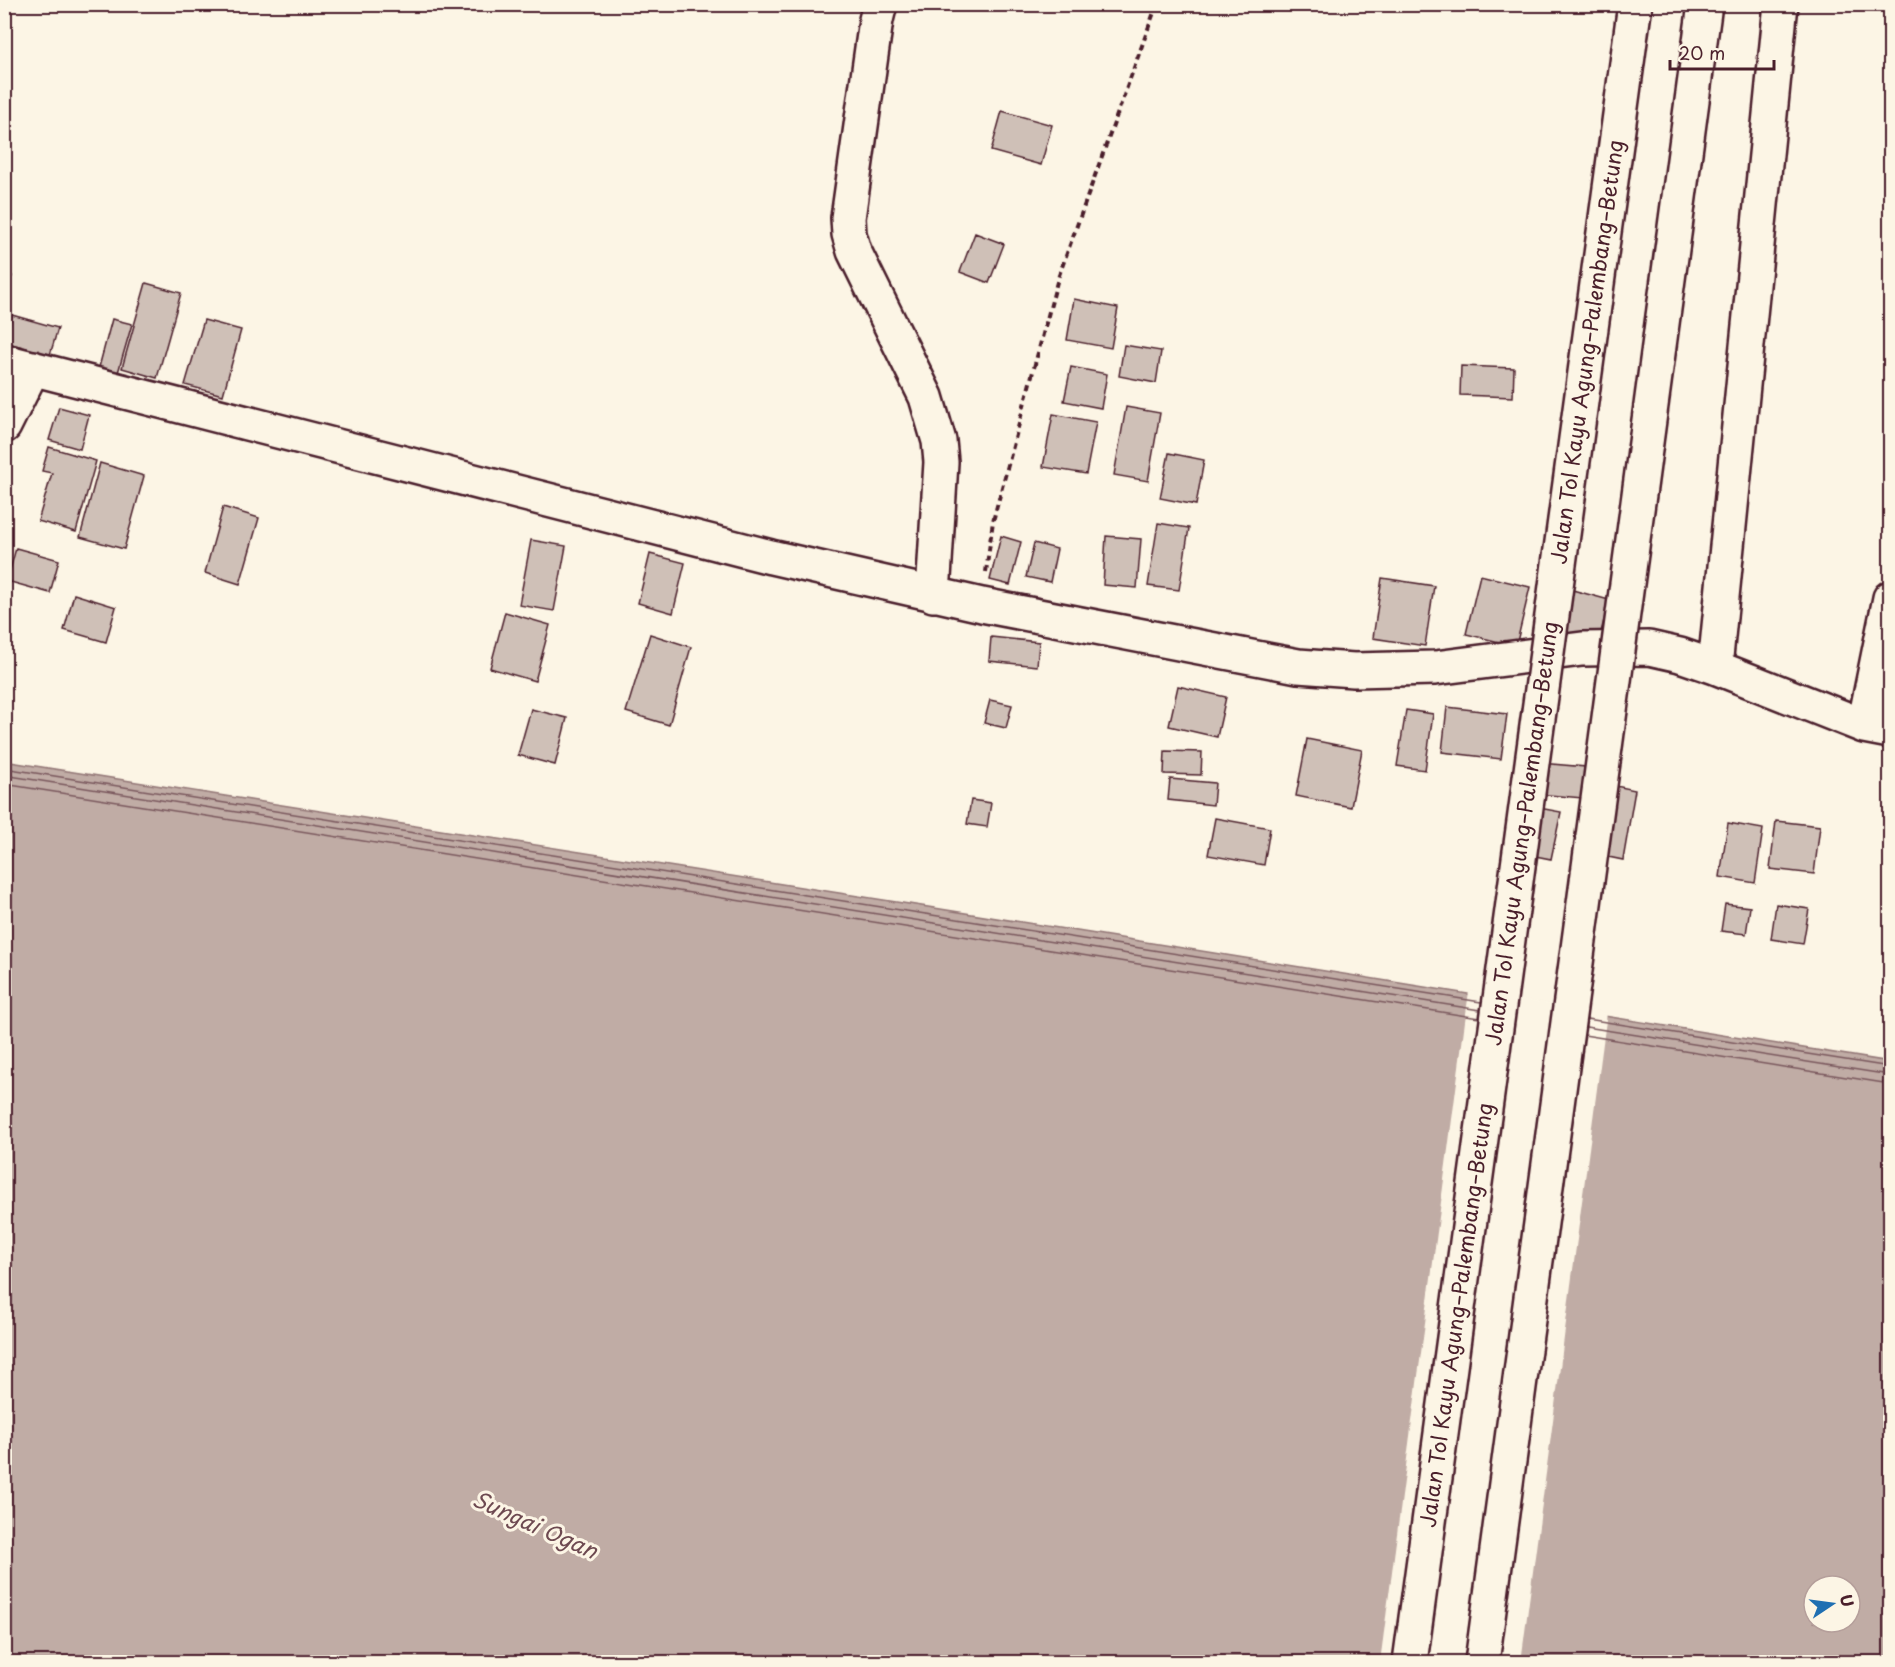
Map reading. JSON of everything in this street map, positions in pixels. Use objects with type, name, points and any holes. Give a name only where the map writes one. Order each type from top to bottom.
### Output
[{"type":"main road","points":[[880,4],[848,218],[849,234],[854,251],[926,398],[939,441],[941,462],[933,595]]},
{"type":"main road","name":"Jalan Tol Kayu Agung–Palembang–Betung","points":[[1410,1662],[1635,4]]},
{"type":"main road","points":[[1482,1662],[1705,4]]},
{"type":"main road","points":[[1715,668],[1782,4]]},
{"type":"main road","points":[[4,426],[19,365],[760,554],[982,605],[1298,666],[1354,670],[1435,668],[1582,649],[1649,648],[1680,655],[1877,728],[1890,598]]},
{"type":"path","points":[[982,605],[993,521],[1058,278],[1157,4]]},
{"type":"water","name":"Sungai Ogan","points":[[4,761],[1890,1062],[1890,1662],[5,1662]]},
{"type":"pier","points":[[1469,991],[1607,1013],[1521,1662],[1380,1662]]},
{"type":"building","points":[[1002,111],[1052,125],[1041,165],[991,151]]},
{"type":"building","points":[[975,233],[1004,244],[989,283],[960,272]]},
{"type":"building","points":[[4,274],[12,276],[4,302]]},
{"type":"building","points":[[146,283],[181,293],[157,378],[122,368]]},
{"type":"building","points":[[1074,299],[1118,308],[1111,348],[1067,340]]},
{"type":"building","points":[[12,315],[58,328],[50,355],[5,342]]},
{"type":"building","points":[[112,319],[132,324],[117,376],[98,371]]},
{"type":"building","points":[[204,320],[241,330],[223,395],[185,385]]},
{"type":"building","points":[[1124,345],[1161,351],[1156,383],[1119,376]]},
{"type":"building","points":[[1461,366],[1514,368],[1513,397],[1460,395]]},
{"type":"building","points":[[1071,367],[1107,374],[1101,408],[1064,401]]},
{"type":"building","points":[[59,407],[89,415],[80,449],[49,440]]},
{"type":"building","points":[[1126,407],[1160,413],[1148,481],[1114,475]]},
{"type":"building","points":[[1053,414],[1096,422],[1086,474],[1043,467]]},
{"type":"building","points":[[49,447],[96,461],[76,532],[38,521],[52,473],[42,471]]},
{"type":"building","points":[[1169,453],[1204,460],[1196,505],[1160,498]]},
{"type":"building","points":[[100,463],[144,476],[124,549],[80,537]]},
{"type":"building","points":[[223,507],[259,518],[240,584],[205,573]]},
{"type":"building","points":[[1158,523],[1189,528],[1179,590],[1148,586]]},
{"type":"building","points":[[1001,536],[1021,542],[1010,585],[990,580]]},
{"type":"building","points":[[1106,536],[1141,539],[1137,588],[1103,585]]},
{"type":"building","points":[[531,540],[566,546],[554,611],[519,605]]},
{"type":"building","points":[[1034,543],[1057,549],[1050,582],[1026,577]]},
{"type":"building","points":[[16,548],[59,560],[50,593],[7,581]]},
{"type":"building","points":[[650,554],[685,563],[673,613],[638,603]]},
{"type":"building","points":[[1480,575],[1530,587],[1516,646],[1466,634]]},
{"type":"building","points":[[1382,578],[1434,586],[1425,646],[1373,638]]},
{"type":"building","points":[[1569,589],[1609,600],[1598,644],[1557,634]]},
{"type":"building","points":[[74,594],[116,607],[106,642],[64,630]]},
{"type":"building","points":[[505,612],[550,625],[535,681],[490,668]]},
{"type":"building","points":[[650,634],[691,647],[669,725],[626,712]]},
{"type":"building","points":[[991,637],[1039,642],[1037,666],[989,661]]},
{"type":"building","points":[[1178,686],[1226,697],[1217,737],[1169,726]]},
{"type":"building","points":[[990,700],[1012,705],[1006,728],[984,723]]},
{"type":"building","points":[[1447,707],[1507,714],[1501,759],[1442,752]]},
{"type":"building","points":[[531,709],[567,718],[555,765],[518,755]]},
{"type":"building","points":[[1406,710],[1433,714],[1425,770],[1397,766]]},
{"type":"building","points":[[1307,739],[1362,750],[1351,807],[1296,796]]},
{"type":"building","points":[[1165,751],[1202,752],[1201,775],[1164,774]]},
{"type":"building","points":[[1540,763],[1586,767],[1583,798],[1537,794]]},
{"type":"building","points":[[1170,779],[1215,783],[1213,805],[1168,800]]},
{"type":"building","points":[[1597,782],[1635,790],[1623,860],[1584,852]]},
{"type":"building","points":[[971,800],[991,803],[987,827],[967,824]]},
{"type":"building","points":[[1534,807],[1561,812],[1551,859],[1525,854]]},
{"type":"building","points":[[1215,818],[1270,828],[1264,865],[1208,855]]},
{"type":"building","points":[[1776,821],[1820,826],[1814,874],[1770,869]]},
{"type":"building","points":[[1728,823],[1763,829],[1755,883],[1720,877]]},
{"type":"building","points":[[1725,904],[1750,907],[1746,934],[1721,931]]},
{"type":"building","points":[[1776,904],[1809,909],[1803,944],[1771,939]]}]
